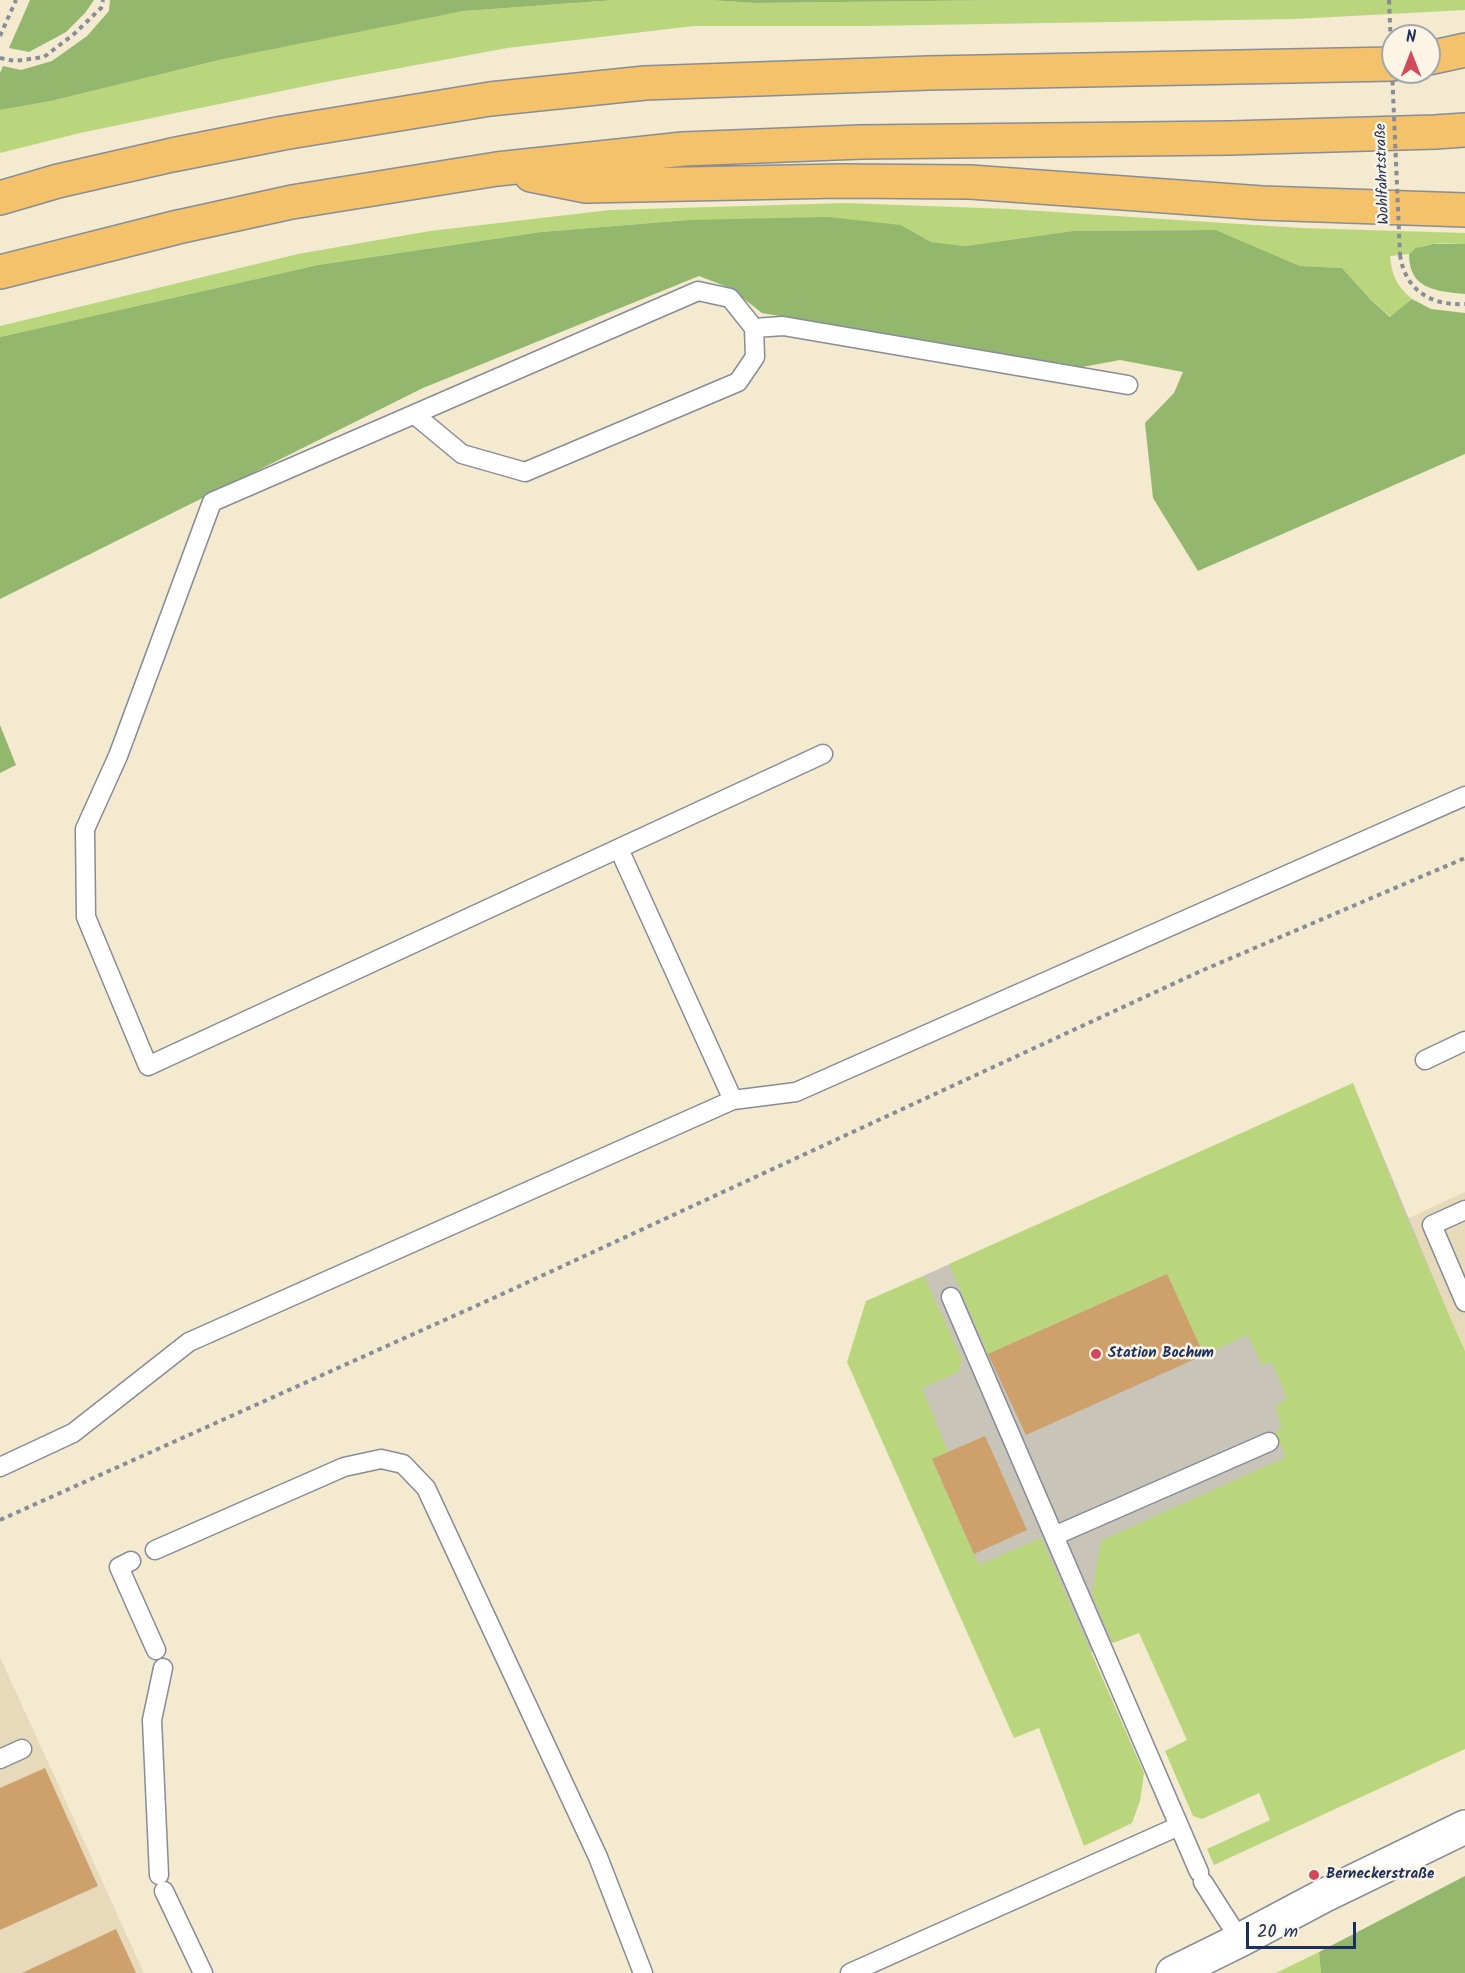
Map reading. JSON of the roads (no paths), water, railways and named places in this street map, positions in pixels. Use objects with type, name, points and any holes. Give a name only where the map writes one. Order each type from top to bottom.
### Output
[{"type":"highway","points":[[1441,57],[1465,50]]},
{"type":"highway","points":[[1441,60],[1465,59]]},
{"type":"highway","points":[[0,198],[161,158],[283,133],[490,99],[645,83],[929,73],[1381,64]]},
{"type":"highway","points":[[0,272],[178,227],[292,202],[497,169],[683,149],[850,142],[1230,138],[1465,130]]},
{"type":"highway","points":[[497,169],[586,186],[970,182],[1262,203],[1465,210]]},
{"type":"street","points":[[1173,1973],[1465,1827]]},
{"type":"lane","points":[[415,415],[462,454],[525,472],[738,382],[755,357],[754,328],[730,298],[698,291],[212,502],[118,756],[86,829],[86,916],[148,1066],[823,754]]},
{"type":"lane","points":[[754,328],[783,326],[1128,385]]},
{"type":"lane","points":[[0,1467],[73,1433],[189,1342],[733,1100],[796,1092],[1465,795]]},
{"type":"lane","points":[[619,849],[733,1100]]},
{"type":"lane","points":[[1425,1060],[1465,1041]]},
{"type":"lane","points":[[1465,1210],[1432,1225],[1465,1302]]},
{"type":"lane","points":[[951,1297],[1201,1877],[1240,1940]]},
{"type":"lane","points":[[1054,1536],[1269,1442]]},
{"type":"lane","points":[[155,1550],[344,1467],[381,1459],[403,1464],[426,1488],[598,1857],[643,1973]]},
{"type":"lane","points":[[131,1561],[119,1567],[156,1650]]},
{"type":"lane","points":[[164,1668],[152,1720],[162,1883],[203,1973]]},
{"type":"lane","points":[[0,1759],[22,1749]]},
{"type":"lane","points":[[850,1973],[1179,1826]]},
{"type":"place","name":"Station Bochum","points":[[1096,1354]]},
{"type":"place","name":"Berneckerstraße","points":[[1314,1875]]}]
